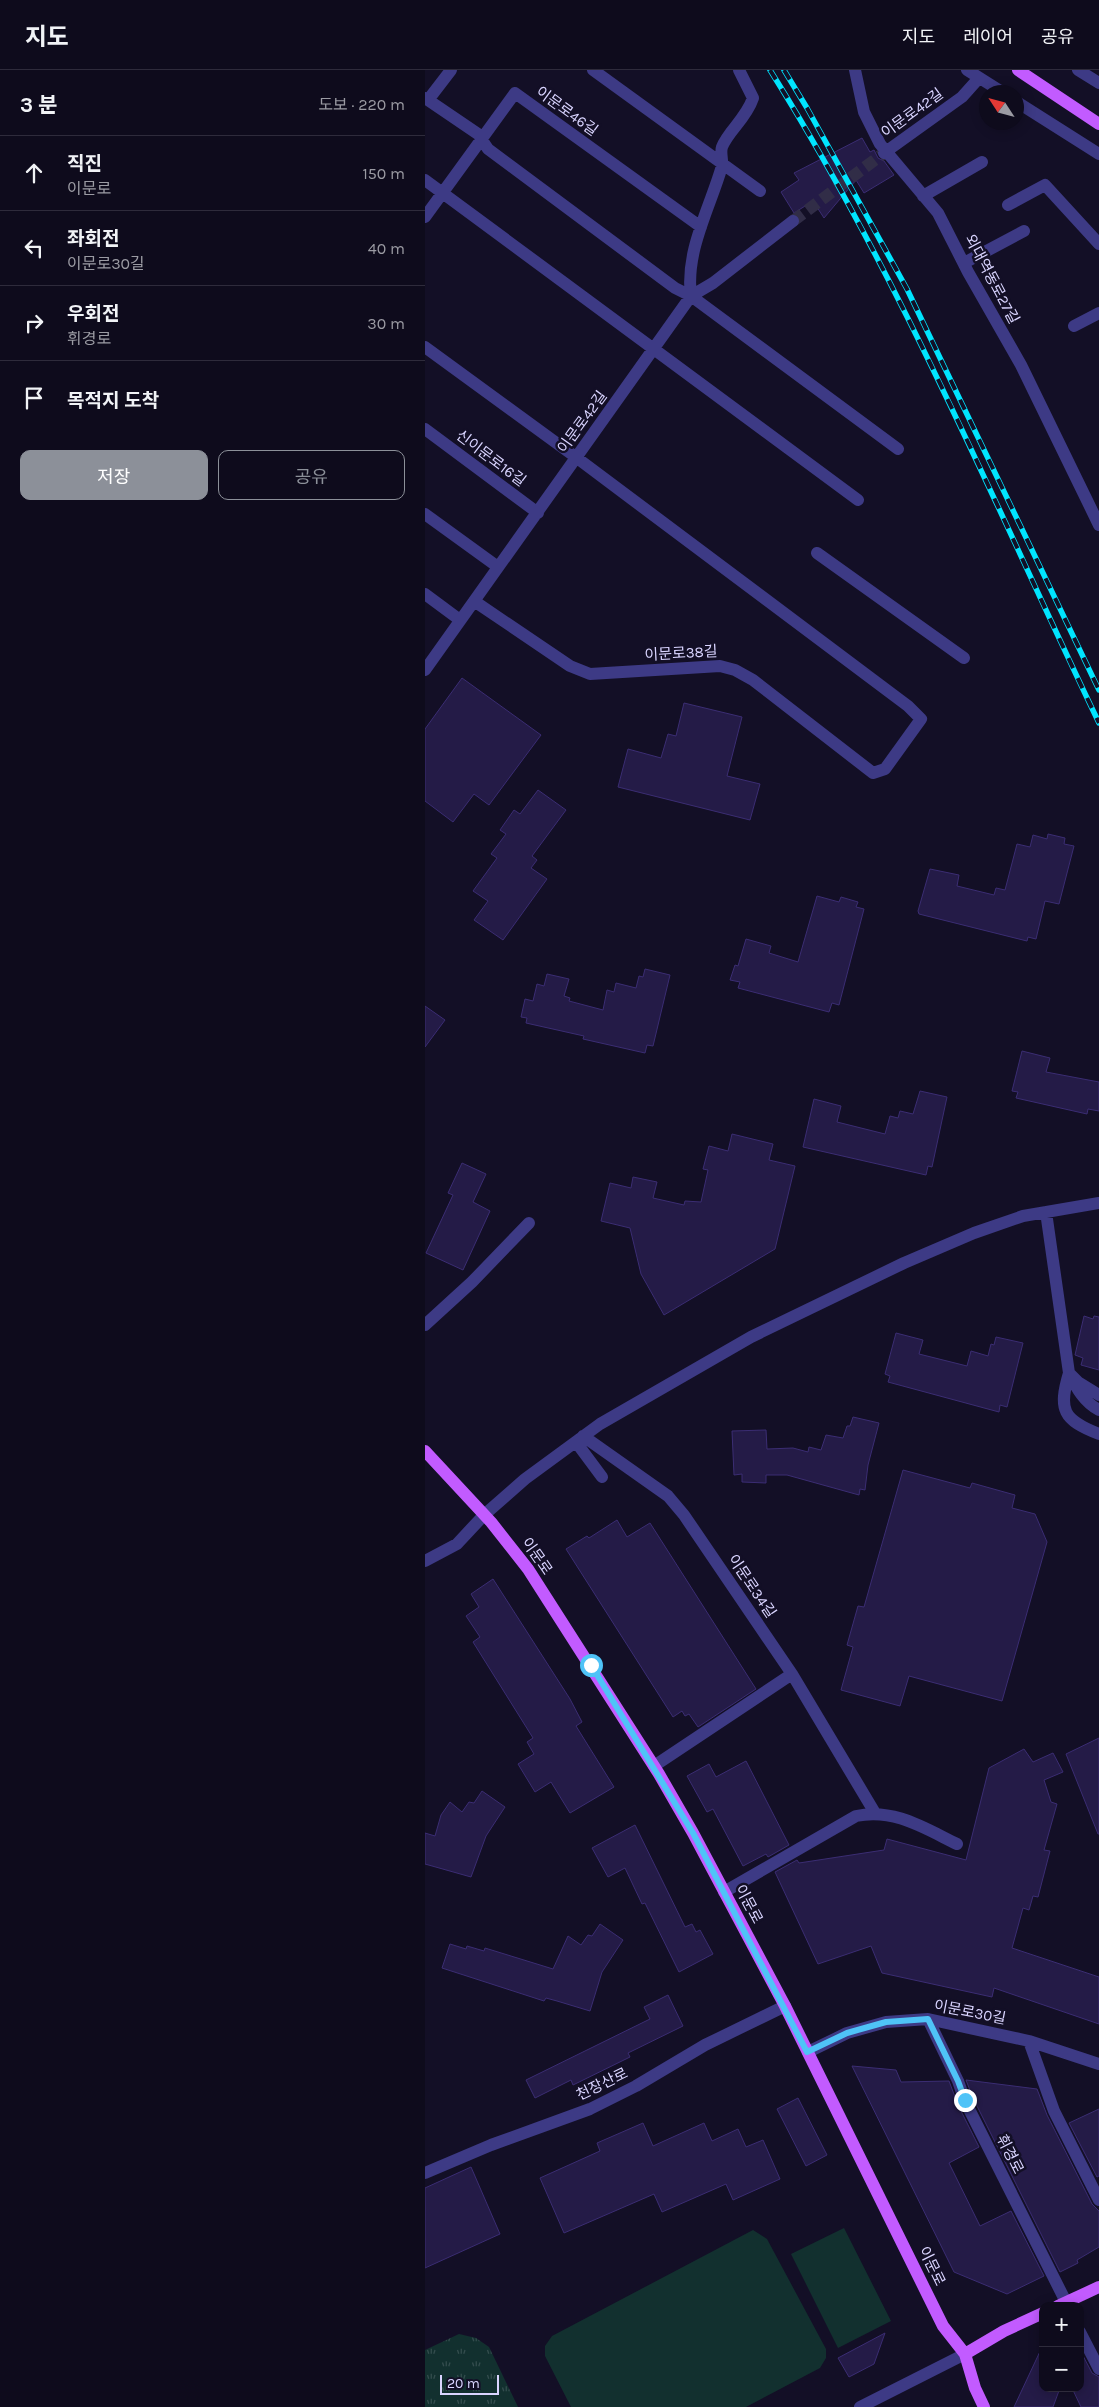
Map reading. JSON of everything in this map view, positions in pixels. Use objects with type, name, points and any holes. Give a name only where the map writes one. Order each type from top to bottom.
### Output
[{"type":"main road","points":[[1018,70],[1099,124]]},
{"type":"main road","name":"이문로","points":[[425,1451],[484,1515],[528,1569],[654,1766],[785,2006],[943,2326],[965,2354],[975,2388],[984,2407]]},
{"type":"main road","name":"휘경로","points":[[1070,2302],[1099,2287]]},
{"type":"main road","points":[[965,2354],[1004,2331],[1039,2315]]},
{"type":"street","points":[[451,70],[426,99],[478,134],[488,149],[675,288],[691,296],[898,449]]},
{"type":"street","points":[[593,70],[760,190]]},
{"type":"street","points":[[691,296],[689,278],[701,226],[723,164],[722,148],[749,111],[753,98],[739,70]]},
{"type":"street","name":"외대역동로27길","points":[[855,70],[864,112],[880,144],[938,213],[1096,508],[1099,526]]},
{"type":"street","points":[[967,70],[990,85]]},
{"type":"street","points":[[1078,70],[1099,84]]},
{"type":"street","name":"이문로42길","points":[[886,152],[962,97],[979,78]]},
{"type":"street","name":"이문로46길","points":[[425,217],[515,93],[701,226]]},
{"type":"street","points":[[1024,106],[1099,154]]},
{"type":"street","points":[[923,196],[982,162]]},
{"type":"street","points":[[425,180],[858,500]]},
{"type":"street","points":[[1008,205],[1045,185],[1099,244]]},
{"type":"street","name":"이문로42길","points":[[425,670],[691,296],[713,283],[793,221]]},
{"type":"street","points":[[964,263],[1024,231]]},
{"type":"street","points":[[1074,326],[1099,313]]},
{"type":"street","points":[[425,347],[577,458]]},
{"type":"street","name":"신이문로16길","points":[[425,430],[538,513]]},
{"type":"street","name":"이문로38길","points":[[475,601],[570,666],[590,674],[720,666],[735,670],[753,680],[873,773],[885,769],[921,719],[908,706],[577,458]]},
{"type":"street","points":[[425,514],[498,567]]},
{"type":"street","points":[[817,554],[964,658]]},
{"type":"street","points":[[425,594],[461,620]]},
{"type":"street","points":[[425,1561],[457,1544],[484,1515],[525,1479],[579,1439],[677,1378],[751,1337],[943,1245],[1023,1216],[1099,1203]]},
{"type":"street","points":[[1046,1212],[1069,1373],[1078,1391],[1090,1405],[1099,1410]]},
{"type":"street","points":[[425,1325],[472,1282],[529,1223]]},
{"type":"street","points":[[1069,1373],[1078,1382],[1099,1395]]},
{"type":"street","points":[[1069,1373],[1063,1394],[1063,1403],[1069,1418],[1081,1427],[1099,1434]]},
{"type":"street","points":[[579,1439],[602,1477]]},
{"type":"street","name":"이문로34길","points":[[579,1439],[668,1496],[684,1515],[792,1674],[875,1812]]},
{"type":"street","points":[[654,1766],[792,1674]]},
{"type":"street","points":[[724,1892],[856,1816],[875,1812],[905,1818],[957,1844]]},
{"type":"street","name":"천장산로","points":[[425,2173],[491,2145],[590,2109],[635,2086],[705,2045],[785,2006]]},
{"type":"street","name":"이문로30길","points":[[807,2052],[847,2033],[886,2022],[928,2019],[1029,2041],[1099,2064]]},
{"type":"street","name":"휘경로","points":[[928,2019],[1063,2302]]},
{"type":"street","points":[[1029,2041],[1054,2110],[1099,2200]]},
{"type":"street","points":[[1084,2340],[1099,2369]]},
{"type":"street","points":[[860,2407],[965,2354]]},
{"type":"green space","points":[[844,2228],[891,2321],[838,2348],[791,2254]]},
{"type":"green space","points":[[753,2230],[767,2239],[826,2349],[826,2358],[820,2368],[746,2407],[571,2407],[545,2356],[545,2346],[552,2336]]},
{"type":"green space","points":[[459,2334],[476,2338],[489,2347],[518,2407],[425,2407],[425,2350]]},
{"type":"building","points":[[862,138],[870,152],[874,150],[878,158],[884,161],[894,175],[864,193],[856,180],[824,218],[813,201],[794,213],[781,192],[799,180],[794,173]]},
{"type":"building","points":[[462,678],[541,735],[489,805],[474,794],[453,822],[425,801],[425,729]]},
{"type":"building","points":[[684,703],[742,717],[727,776],[760,784],[750,820],[618,787],[628,749],[661,758],[668,734],[676,736]]},
{"type":"building","points":[[538,790],[566,810],[532,856],[537,860],[531,868],[547,879],[503,940],[474,920],[488,901],[473,891],[497,858],[491,854],[506,834],[500,830],[514,810],[520,814]]},
{"type":"building","points":[[1048,834],[1065,838],[1064,844],[1074,846],[1059,904],[1045,901],[1036,939],[1028,937],[1027,941],[919,914],[918,911],[930,869],[959,875],[957,886],[994,895],[996,888],[1005,890],[1017,844],[1030,847],[1033,835],[1047,839]]},
{"type":"building","points":[[817,896],[839,902],[841,897],[858,902],[856,907],[864,909],[839,1005],[832,1003],[829,1012],[738,988],[740,982],[730,980],[735,965],[738,966],[746,939],[771,946],[769,953],[798,962]]},
{"type":"building","points":[[645,969],[670,975],[653,1046],[647,1045],[645,1053],[583,1039],[584,1036],[526,1023],[527,1018],[521,1017],[525,999],[533,1001],[537,984],[544,986],[547,974],[569,979],[564,996],[570,998],[569,1001],[603,1010],[607,990],[614,992],[616,983],[636,988],[639,976],[643,977]]},
{"type":"building","points":[[425,1006],[445,1020],[425,1047]]},
{"type":"building","points":[[1022,1051],[1050,1058],[1046,1072],[1099,1082],[1099,1111],[1088,1109],[1087,1114],[1016,1098],[1018,1092],[1012,1091]]},
{"type":"building","points":[[920,1091],[947,1097],[932,1167],[928,1166],[926,1175],[803,1147],[814,1099],[841,1106],[837,1122],[885,1134],[890,1116],[898,1118],[900,1111],[913,1114]]},
{"type":"building","points":[[732,1134],[773,1144],[769,1160],[795,1166],[775,1249],[664,1315],[641,1274],[630,1228],[601,1221],[610,1183],[631,1188],[633,1177],[657,1182],[653,1198],[684,1205],[685,1201],[701,1202],[708,1170],[703,1169],[709,1146],[728,1151]]},
{"type":"building","points":[[462,1163],[486,1174],[473,1202],[490,1211],[463,1270],[426,1253],[453,1195],[448,1193]]},
{"type":"building","points":[[1084,1316],[1093,1319],[1094,1316],[1099,1317],[1099,1370],[1081,1365],[1083,1358],[1075,1355]]},
{"type":"building","points":[[896,1333],[923,1340],[919,1354],[967,1366],[971,1351],[988,1356],[991,1344],[994,1345],[996,1337],[1023,1343],[1007,1407],[1000,1405],[999,1412],[888,1382],[890,1376],[885,1374]]},
{"type":"building","points":[[853,1417],[879,1423],[868,1465],[865,1490],[860,1489],[859,1495],[787,1475],[766,1475],[766,1483],[742,1482],[742,1474],[734,1475],[732,1431],[766,1430],[767,1449],[793,1448],[808,1452],[809,1447],[821,1450],[826,1435],[843,1438],[847,1426],[850,1426]]},
{"type":"building","points":[[903,1470],[970,1488],[972,1483],[1015,1495],[1012,1508],[1035,1514],[1047,1542],[1002,1701],[909,1676],[900,1706],[841,1690],[853,1647],[847,1645],[858,1606],[864,1607]]},
{"type":"building","points":[[617,1520],[627,1537],[650,1523],[756,1689],[698,1727],[689,1714],[685,1716],[682,1711],[673,1717],[566,1549],[587,1536],[589,1538]]},
{"type":"building","points":[[493,1579],[570,1699],[582,1722],[576,1726],[614,1787],[570,1813],[551,1782],[535,1792],[518,1764],[534,1754],[527,1742],[533,1738],[473,1642],[480,1637],[466,1616],[479,1607],[471,1594]]},
{"type":"building","points":[[1099,1738],[1099,1834],[1098,1834],[1066,1754]]},
{"type":"building","points":[[1024,1749],[1033,1762],[1053,1753],[1063,1772],[1044,1780],[1051,1802],[1057,1804],[1044,1850],[1050,1851],[1038,1897],[1033,1896],[1029,1910],[1023,1908],[1012,1948],[1099,1977],[1099,2024],[994,1988],[992,1997],[882,1973],[871,1946],[818,1964],[775,1872],[797,1860],[799,1863],[884,1850],[887,1839],[966,1860],[989,1768]]},
{"type":"building","points":[[746,1761],[789,1845],[768,1857],[766,1854],[743,1866],[713,1809],[707,1812],[687,1776],[709,1764],[716,1777]]},
{"type":"building","points":[[482,1791],[505,1807],[486,1836],[471,1877],[425,1864],[425,1833],[435,1836],[441,1815],[450,1802],[462,1812],[469,1802],[474,1803]]},
{"type":"building","points":[[635,1825],[685,1927],[692,1924],[696,1932],[700,1930],[713,1954],[679,1972],[645,1903],[642,1904],[625,1868],[608,1877],[592,1848]]},
{"type":"building","points":[[600,1924],[623,1940],[602,1972],[590,2011],[546,1998],[544,2001],[442,1968],[450,1944],[466,1949],[467,1946],[484,1951],[485,1948],[553,1969],[568,1936],[581,1945],[588,1935],[592,1936]]},
{"type":"building","points":[[668,1995],[683,2026],[628,2053],[630,2057],[573,2085],[571,2080],[535,2098],[526,2080],[650,2019],[644,2007]]},
{"type":"building","points":[[852,2066],[896,2070],[901,2082],[949,2081],[958,2105],[979,2147],[949,2163],[980,2226],[1011,2211],[1044,2276],[1007,2294],[954,2272]]},
{"type":"building","points":[[966,2080],[1037,2089],[1047,2115],[1092,2204],[1099,2211],[1099,2247],[1077,2260],[1078,2263],[1060,2272],[973,2098]]},
{"type":"building","points":[[798,2098],[827,2155],[806,2166],[777,2109]]},
{"type":"building","points":[[1099,2109],[1099,2176],[1097,2177],[1069,2123]]},
{"type":"building","points":[[643,2123],[653,2146],[704,2123],[712,2141],[738,2129],[746,2147],[763,2140],[780,2179],[733,2200],[726,2184],[662,2212],[654,2194],[564,2233],[540,2178],[600,2151],[597,2143]]},
{"type":"building","points":[[471,2167],[500,2234],[425,2268],[425,2188]]},
{"type":"building","points":[[885,2333],[874,2364],[849,2377],[838,2358]]},
{"type":"building","points":[[1039,2354],[1039,2392],[1059,2392],[1053,2407],[1014,2407]]},
{"type":"building","points":[[1084,2358],[1092,2373],[1099,2377],[1099,2407],[1081,2407],[1074,2392],[1084,2392]]},
{"type":"tunnel","points":[[793,221],[884,153]]},
{"type":"railway","points":[[770,70],[817,148],[904,310],[1099,723]]},
{"type":"railway","points":[[784,70],[907,289],[1099,690]]},
{"type":"route","points":[[591,1665],[659,1774],[693,1833],[785,2006],[807,2052],[847,2033],[886,2022],[928,2019],[958,2081],[965,2100]]}]
